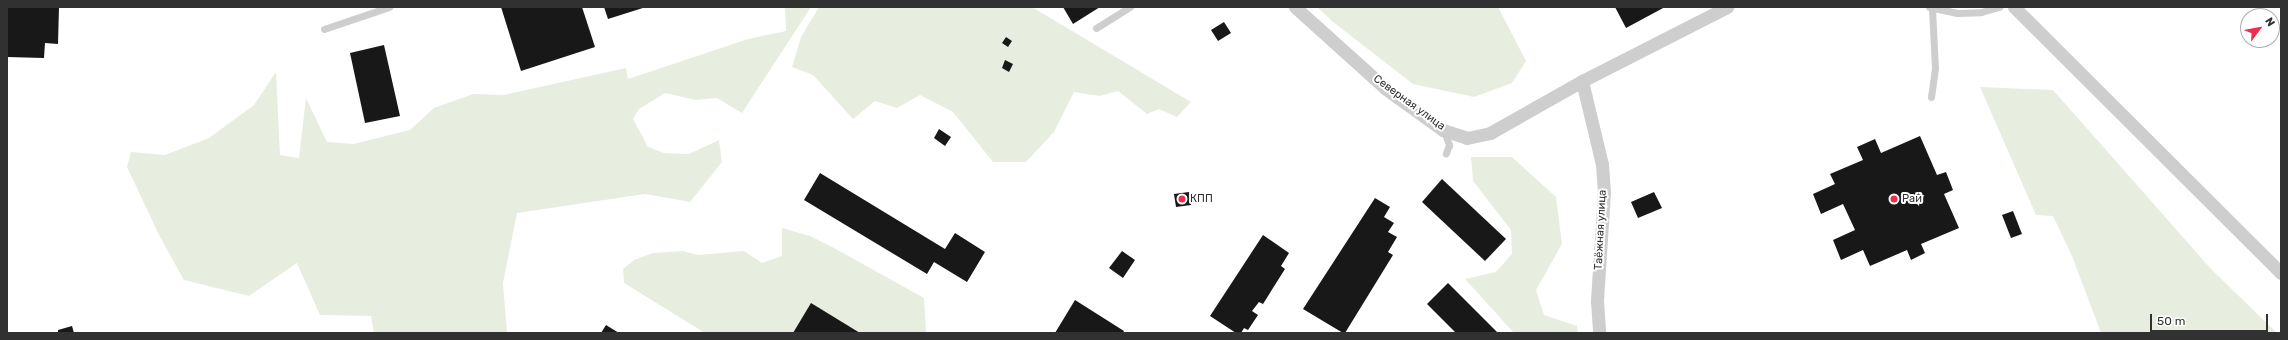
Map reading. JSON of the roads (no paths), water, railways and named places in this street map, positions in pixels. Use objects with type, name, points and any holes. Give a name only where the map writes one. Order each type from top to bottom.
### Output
[{"type":"street","name":"Северная улица","points":[[1295,7],[1386,89],[1443,130],[1467,138],[1490,133],[1582,81],[1727,7]]},
{"type":"street","points":[[2014,7],[2281,273]]},
{"type":"street","name":"Таёжная улица","points":[[1582,81],[1602,164],[1604,192],[1597,301],[1599,333]]},
{"type":"lane","points":[[324,29],[389,7]]},
{"type":"lane","points":[[1096,28],[1130,7]]},
{"type":"lane","points":[[1931,97],[1935,68],[1931,8],[1957,13],[1981,12],[1999,7]]},
{"type":"lane","points":[[1443,130],[1448,138],[1446,153]]},
{"type":"place","name":"КПП","points":[[1182,199]]},
{"type":"place","name":"Рай","points":[[1894,199]]}]
